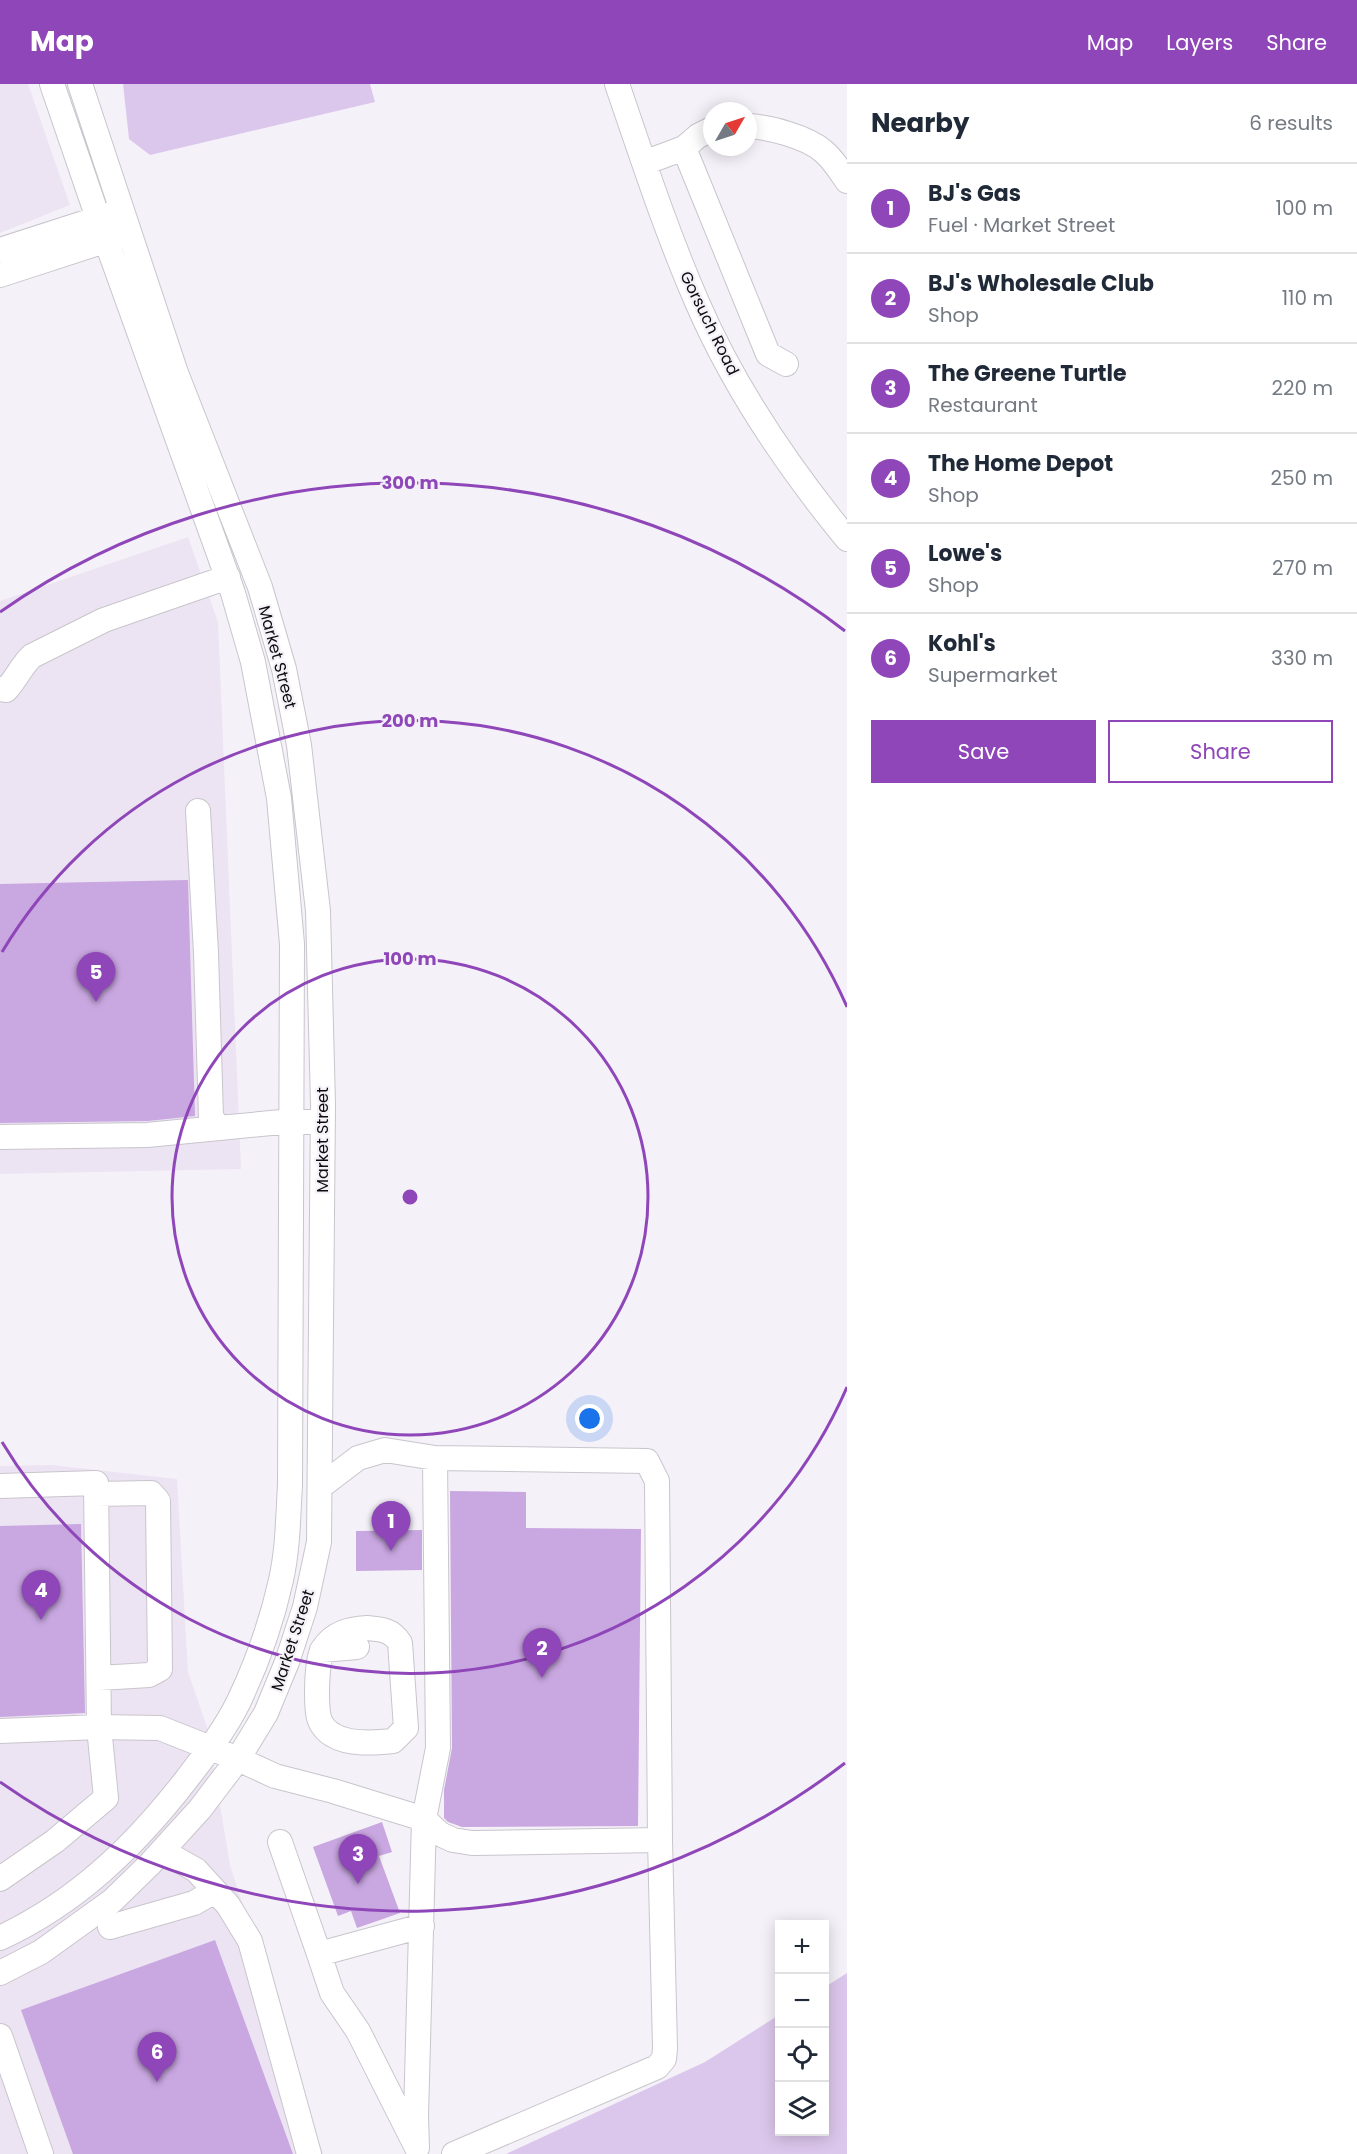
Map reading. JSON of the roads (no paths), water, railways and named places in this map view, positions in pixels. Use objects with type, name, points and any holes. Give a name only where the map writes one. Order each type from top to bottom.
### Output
[{"type":"street","name":"Market Street","points":[[0,1938],[55,1908],[100,1874],[155,1820],[212,1748],[238,1701],[263,1642],[281,1581],[287,1544],[290,1473],[292,944],[279,798],[253,662],[228,577],[52,84]]},
{"type":"street","name":"Market Street","points":[[0,1973],[41,1952],[112,1901],[200,1809],[238,1759],[266,1713],[287,1662],[305,1607],[319,1542],[323,1124],[318,911],[299,744],[284,669],[260,587],[176,373],[80,84]]},
{"type":"street","name":"Gorsuch Road","points":[[617,84],[697,303],[723,356],[789,464],[847,539]]},
{"type":"street","points":[[757,128],[787,134],[813,144],[831,159],[847,181]]},
{"type":"street","points":[[644,163],[684,148],[703,134]]},
{"type":"street","points":[[684,148],[768,354],[786,364]]},
{"type":"street","points":[[0,250],[98,218],[126,222]]},
{"type":"street","points":[[0,275],[106,240],[126,222]]},
{"type":"street","points":[[0,689],[6,690],[32,656],[104,620],[228,577]]},
{"type":"street","points":[[198,812],[206,953],[211,1117],[219,1128]]},
{"type":"street","points":[[0,1137],[147,1135],[292,1121],[323,1124]]},
{"type":"street","points":[[320,1440],[358,1458]]},
{"type":"street","points":[[320,1486],[358,1458],[384,1450],[435,1458],[647,1461],[657,1481],[660,1839],[666,2048],[664,2059],[657,2067],[454,2154]]},
{"type":"street","points":[[420,2151],[416,2116],[424,1819],[438,1748],[435,1458]]},
{"type":"street","points":[[0,1486],[96,1483],[99,1727],[106,1798],[55,1841],[0,1879]]},
{"type":"street","points":[[96,1494],[151,1493],[158,1501],[160,1669],[149,1675],[99,1678]]},
{"type":"street","points":[[379,1629],[389,1632],[396,1636],[400,1643],[402,1660],[405,1728],[393,1742],[348,1740],[333,1736],[324,1727],[319,1718],[320,1657],[335,1636],[347,1630],[379,1629]]},
{"type":"street","points":[[320,1657],[366,1647],[388,1648],[402,1660]]},
{"type":"street","points":[[0,1731],[99,1727],[160,1728],[275,1776],[424,1819],[440,1834],[453,1840],[472,1842],[660,1839]]},
{"type":"street","points":[[405,1728],[438,1729]]},
{"type":"street","points":[[280,1842],[332,1993],[358,2031],[420,2151]]},
{"type":"street","points":[[162,1851],[195,1870],[228,1905],[250,1941],[309,2154]]},
{"type":"street","points":[[110,1927],[194,1903],[215,1891]]},
{"type":"street","points":[[320,1954],[422,1926]]},
{"type":"street","points":[[0,2036],[41,2154]]},
{"type":"place","name":"Lowe's","points":[[96,1002]]},
{"type":"place","name":"BJ's Gas","points":[[391,1551]]},
{"type":"place","name":"The Home Depot","points":[[41,1620]]},
{"type":"place","name":"BJ's Wholesale Club","points":[[542,1678]]},
{"type":"place","name":"The Greene Turtle","points":[[358,1884]]},
{"type":"place","name":"Kohl's","points":[[157,2082]]}]
